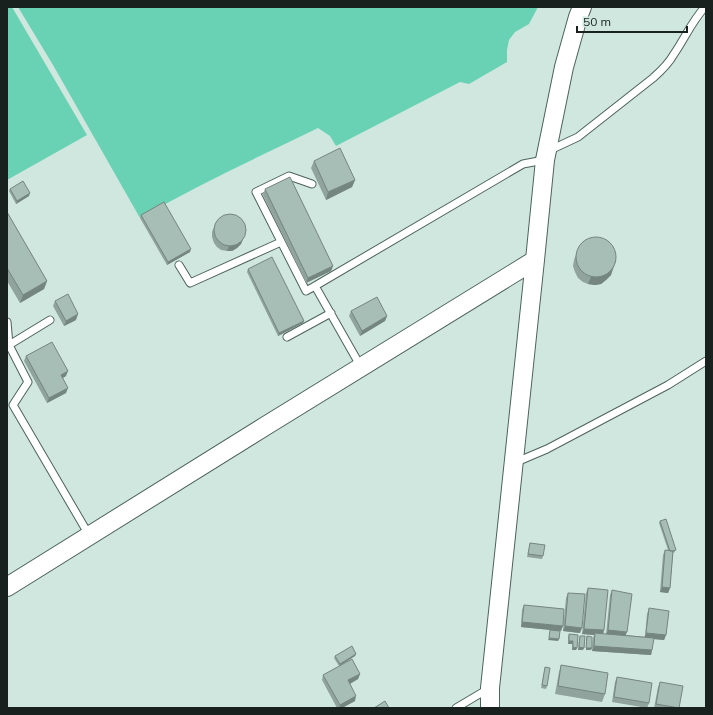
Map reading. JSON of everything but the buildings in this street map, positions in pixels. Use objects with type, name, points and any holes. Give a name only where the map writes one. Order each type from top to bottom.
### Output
[{"type":"street","points":[[490,708],[490,688],[545,156],[564,67],[582,7]]},
{"type":"street","points":[[7,587],[535,260]]},
{"type":"lane","points":[[312,184],[289,176],[256,192],[306,291],[523,164],[545,156],[578,137],[664,68],[674,55],[692,24],[706,7]]},
{"type":"lane","points":[[179,265],[190,283],[281,242]]},
{"type":"lane","points":[[315,286],[361,367]]},
{"type":"lane","points":[[286,337],[331,313]]},
{"type":"lane","points":[[9,345],[50,320]]},
{"type":"lane","points":[[7,322],[9,345],[28,382],[13,405],[89,535]]},
{"type":"lane","points":[[514,464],[547,449],[668,385],[706,361]]},
{"type":"lane","points":[[456,708],[490,688]]},
{"type":"green space","points":[[7,7],[12,7],[87,135],[7,180]]},
{"type":"green space","points":[[18,7],[538,7],[529,24],[515,32],[509,40],[507,62],[469,84],[460,82],[336,146],[330,136],[318,128],[206,183],[140,218],[53,65]]}]
